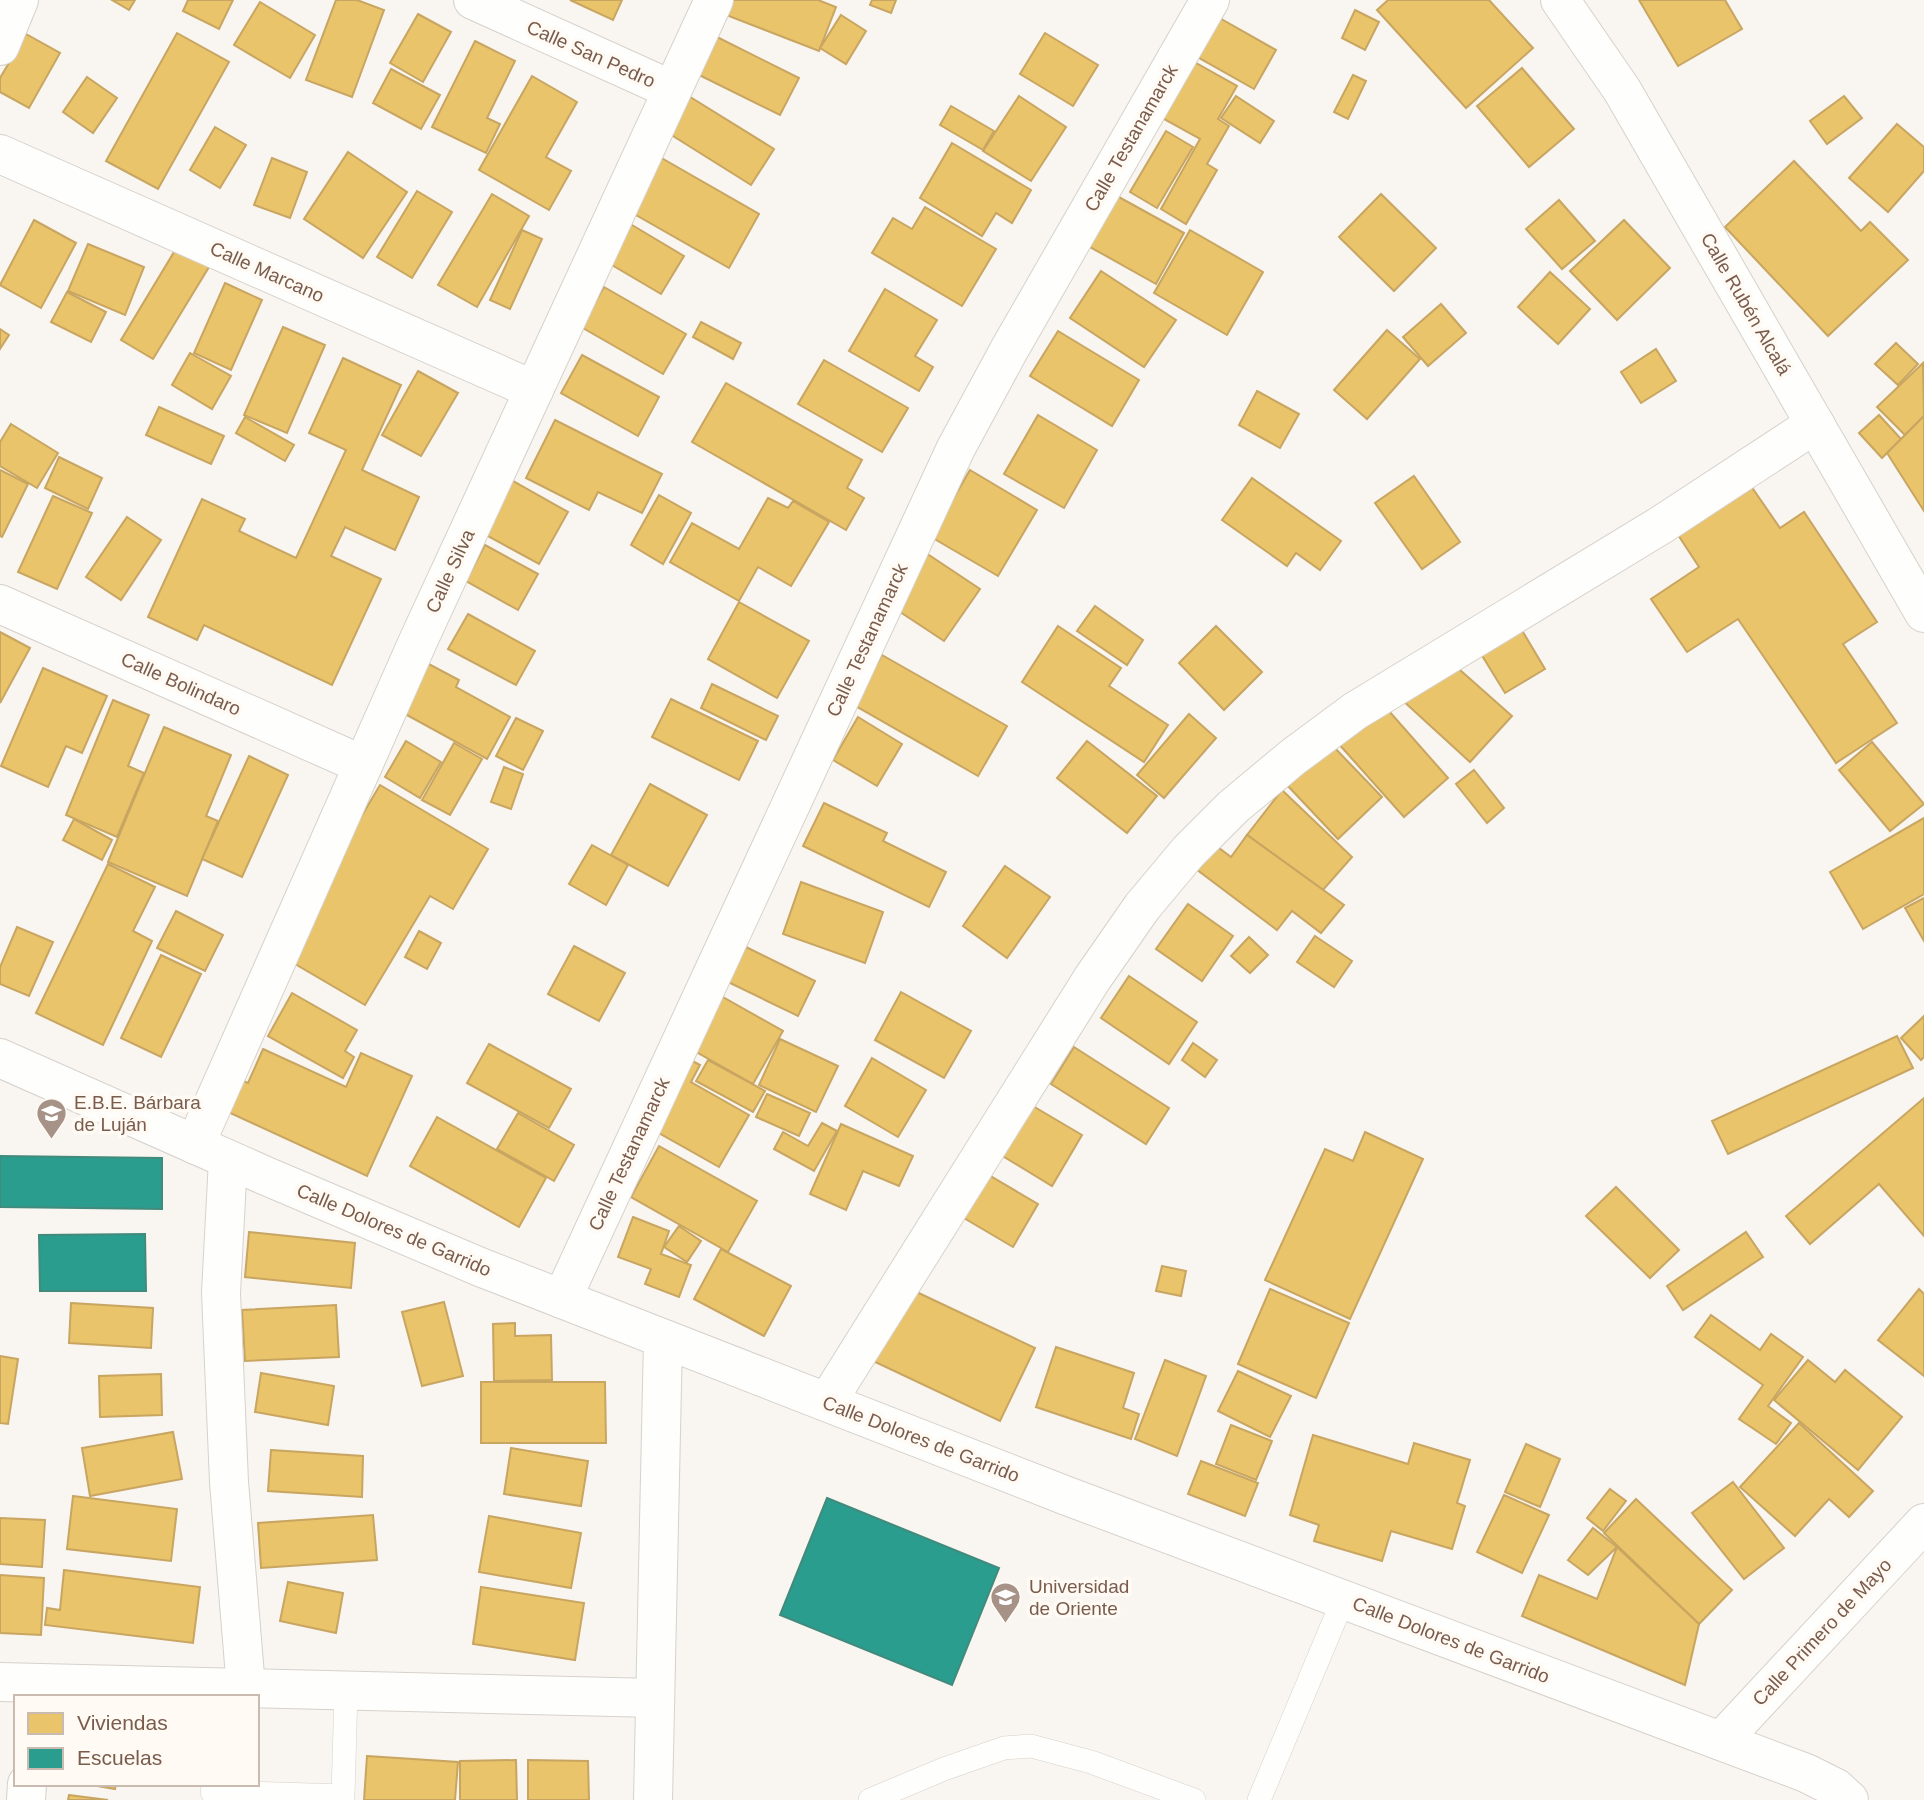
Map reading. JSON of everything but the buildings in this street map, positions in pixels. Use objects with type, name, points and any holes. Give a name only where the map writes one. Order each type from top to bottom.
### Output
[{"type":"street","points":[[0,46],[19,0]]},
{"type":"street","name":"Calle San Pedro","points":[[473,0],[672,90]]},
{"type":"street","name":"Calle Silva","points":[[211,1152],[363,765],[714,0]]},
{"type":"street","name":"Calle Testanamarck","points":[[562,1299],[956,448],[1009,350],[1210,0]]},
{"type":"street","name":"Calle Rubén Alcalá","points":[[1560,0],[1622,90],[1924,613]]},
{"type":"street","name":"Calle Marcano","points":[[0,154],[534,390]]},
{"type":"street","points":[[827,1402],[1092,979],[1142,907],[1188,852],[1224,816],[1293,757],[1355,712],[1661,524],[1815,424]]},
{"type":"street","name":"Calle Bolindaro","points":[[0,604],[363,765]]},
{"type":"street","name":"Calle Dolores de Garrido","points":[[0,1058],[480,1267],[1343,1600],[1806,1773],[1836,1788],[1849,1800]]},
{"type":"street","points":[[211,1152],[221,1293],[229,1482],[246,1688]]},
{"type":"street","points":[[653,1800],[663,1339]]},
{"type":"street","name":"Calle Primero de Mayo","points":[[1721,1741],[1924,1523]]},
{"type":"street","points":[[19,1687],[246,1688],[655,1698]]},
{"type":"lane","points":[[1259,1800],[1343,1600]]},
{"type":"lane","points":[[212,1792],[343,1796],[346,1691]]},
{"type":"lane","points":[[870,1800],[944,1769],[1004,1748],[1031,1746],[1091,1762],[1194,1800]]},
{"type":"place","name":"E.B.E. Bárbara de Luján","points":[[51,1140]]},
{"type":"place","name":"Universidad de Oriente","points":[[1006,1624]]}]
